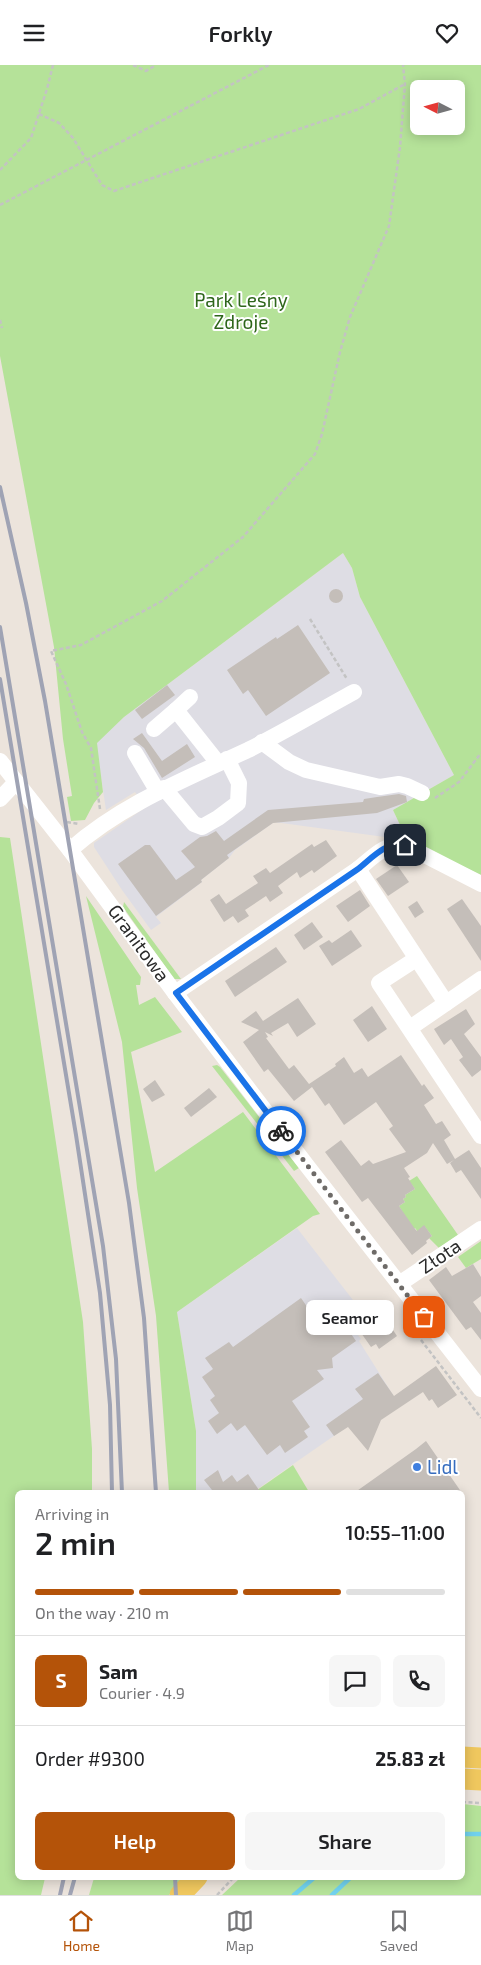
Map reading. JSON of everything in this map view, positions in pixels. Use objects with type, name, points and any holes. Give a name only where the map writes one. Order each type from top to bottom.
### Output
[{"type":"main road","points":[[465,1757],[481,1758]]},
{"type":"main road","points":[[465,1779],[481,1780]]},
{"type":"main road","points":[[186,1895],[194,1880]]},
{"type":"main road","points":[[186,1895],[208,1880]]},
{"type":"street","points":[[70,850],[90,832],[161,790],[262,742],[354,692]]},
{"type":"street","points":[[154,729],[190,697]]},
{"type":"street","points":[[135,753],[161,790],[194,824],[202,827],[238,803],[239,783],[176,709]]},
{"type":"street","points":[[262,742],[289,763],[306,770],[380,787],[400,784],[422,793]]},
{"type":"street","name":"Granitowa","points":[[0,761],[70,850],[176,993],[399,1284],[480,1387]]},
{"type":"street","points":[[0,799],[16,782]]},
{"type":"street","points":[[176,993],[358,869],[387,847],[397,843],[405,845],[481,884]]},
{"type":"street","points":[[358,869],[446,1003]]},
{"type":"street","points":[[416,959],[379,983],[481,1136]]},
{"type":"street","points":[[410,1028],[481,979]]},
{"type":"street","name":"Złota","points":[[399,1284],[481,1229]]},
{"type":"path","points":[[0,170],[31,139],[53,65]]},
{"type":"path","points":[[133,65],[146,71],[156,65]]},
{"type":"path","points":[[0,205],[269,65]]},
{"type":"path","points":[[102,825],[91,748],[82,732],[66,684],[51,651],[81,645],[162,601],[243,537],[314,454],[322,434],[340,352],[350,317],[389,226],[400,147],[405,84],[403,65]]},
{"type":"path","points":[[39,114],[59,123],[73,139],[102,185],[114,191],[359,109],[405,84]]},
{"type":"path","points":[[0,320],[2,329]]},
{"type":"path","points":[[310,619],[354,692]]},
{"type":"path","points":[[422,793],[435,798],[444,793],[466,775],[481,753]]},
{"type":"path","points":[[421,1340],[481,1418]]},
{"type":"path","points":[[465,1802],[481,1803]]},
{"type":"path","points":[[217,1895],[231,1880]]},
{"type":"shaded area","points":[[343,553],[352,568],[360,597],[454,775],[393,810],[407,840],[274,822],[235,850],[229,858],[201,880],[202,882],[156,917],[161,923],[151,930],[94,847],[94,843],[146,807],[135,792],[106,810],[96,743],[124,717]]},
{"type":"shaded area","points":[[297,1228],[363,1313],[349,1323],[361,1339],[359,1341],[393,1395],[256,1490],[196,1490],[196,1431],[177,1312]]},
{"type":"green space","name":"Park Leśny Zdroje","points":[[0,65],[481,65],[481,875],[407,840],[393,810],[454,775],[360,597],[352,568],[343,553],[124,717],[97,743],[103,792],[94,803],[85,820],[71,821],[67,797],[72,796],[63,739],[54,647],[0,356]]},
{"type":"green space","points":[[0,837],[10,838],[83,1322],[92,1449],[92,1490],[15,1490],[15,1880],[45,1880],[41,1895],[0,1895]]},
{"type":"green space","points":[[86,896],[141,977],[140,985],[136,985],[139,1005],[155,997],[182,1032],[131,1052],[155,1172],[243,1112],[320,1214],[313,1216],[177,1312],[196,1431],[196,1490],[169,1490],[156,1316],[137,1188],[122,1042]]},
{"type":"green space","points":[[124,902],[181,979],[174,979],[123,907]]},
{"type":"green space","points":[[217,1065],[299,1168],[294,1171],[212,1066]]},
{"type":"green space","points":[[417,1176],[458,1235],[439,1248],[429,1238],[432,1236],[425,1227],[418,1232],[415,1228],[413,1230],[399,1206],[405,1202],[403,1199],[406,1197],[405,1195],[415,1189],[409,1181]]},
{"type":"green space","points":[[481,1241],[481,1259],[466,1268],[458,1257]]},
{"type":"green space","points":[[293,1465],[308,1490],[257,1490]]},
{"type":"green space","points":[[465,1804],[481,1806],[481,1895],[222,1895],[238,1880],[465,1880]]},
{"type":"green space","points":[[93,1880],[182,1880],[169,1895],[89,1895]]},
{"type":"building","points":[[333,589],[339,589],[343,596],[339,603],[333,603],[329,599],[329,593]]},
{"type":"building","points":[[298,625],[330,673],[266,716],[248,690],[243,694],[227,670],[276,637],[277,639]]},
{"type":"building","points":[[167,685],[175,695],[142,719],[135,710]]},
{"type":"building","points":[[142,733],[162,761],[187,744],[195,757],[162,778],[144,748],[133,739]]},
{"type":"building","points":[[399,794],[406,796],[407,802],[377,813],[273,823],[227,855],[229,858],[201,880],[202,882],[156,916],[118,864],[145,845],[150,845],[176,880],[195,867],[181,851],[200,837],[207,836],[216,831],[224,841],[268,810],[363,802],[364,799]]},
{"type":"building","points":[[326,840],[337,856],[314,873],[312,870],[300,878],[297,872],[278,886],[283,893],[270,902],[266,896],[245,910],[249,916],[238,923],[233,916],[224,922],[210,900],[219,894],[226,904],[258,883],[253,876],[266,868],[270,873],[312,844],[314,847]]},
{"type":"building","points":[[397,865],[409,882],[388,896],[376,879]]},
{"type":"building","points":[[360,890],[370,906],[348,922],[336,906]]},
{"type":"building","points":[[462,899],[481,926],[481,961],[447,909]]},
{"type":"building","points":[[417,901],[424,912],[415,918],[408,907]]},
{"type":"building","points":[[312,922],[323,937],[304,950],[294,935]]},
{"type":"building","points":[[351,930],[362,946],[332,966],[319,946],[329,940],[332,943]]},
{"type":"building","points":[[276,947],[287,962],[235,997],[225,981]]},
{"type":"building","points":[[298,998],[316,1024],[297,1037],[288,1023],[271,1033],[273,1036],[265,1032],[268,1037],[266,1038],[289,1069],[294,1065],[309,1084],[336,1066],[335,1064],[344,1057],[354,1073],[362,1068],[368,1077],[401,1055],[422,1086],[424,1084],[434,1098],[424,1105],[436,1124],[442,1121],[451,1135],[444,1140],[455,1159],[469,1150],[481,1168],[481,1199],[461,1170],[456,1173],[450,1163],[454,1160],[447,1164],[433,1143],[427,1153],[404,1168],[415,1189],[405,1195],[406,1197],[403,1199],[405,1202],[399,1206],[417,1231],[424,1225],[432,1236],[426,1241],[427,1243],[412,1255],[368,1198],[362,1202],[325,1152],[341,1140],[361,1166],[369,1160],[373,1164],[406,1152],[389,1129],[393,1126],[376,1102],[344,1125],[329,1103],[325,1106],[312,1087],[294,1101],[268,1069],[264,1072],[243,1042],[259,1030],[241,1022],[256,1011],[263,1021]]},
{"type":"building","points":[[372,1006],[387,1029],[368,1042],[353,1020]]},
{"type":"building","points":[[466,1009],[475,1024],[464,1034],[481,1057],[481,1070],[472,1077],[459,1060],[463,1057],[451,1039],[444,1045],[434,1029]]},
{"type":"building","points":[[155,1080],[165,1095],[152,1102],[143,1089]]},
{"type":"building","points":[[209,1088],[217,1097],[191,1117],[184,1108]]},
{"type":"building","points":[[473,1264],[481,1277],[481,1296],[473,1302],[481,1313],[481,1340],[471,1327],[466,1330],[429,1280],[446,1267],[452,1276]]},
{"type":"building","points":[[301,1298],[321,1327],[327,1323],[334,1333],[345,1325],[356,1341],[332,1358],[333,1368],[317,1370],[324,1379],[292,1401],[310,1427],[304,1431],[308,1437],[285,1453],[280,1445],[267,1455],[245,1425],[237,1431],[231,1423],[217,1434],[208,1421],[219,1413],[210,1400],[215,1396],[202,1377],[213,1369],[205,1358],[229,1342],[233,1347]]},
{"type":"building","points":[[382,1314],[397,1336],[379,1349],[376,1344],[371,1347],[359,1330]]},
{"type":"building","points":[[436,1366],[457,1395],[438,1408],[432,1399],[429,1401],[423,1392],[381,1420],[368,1451],[348,1427],[334,1436],[326,1425],[363,1399],[355,1389],[378,1373],[394,1396]]},
{"type":"building","name":"Lidl","points":[[426,1441],[460,1490],[358,1490]]},
{"type":"building","points":[[218,1470],[223,1482],[232,1475],[237,1482],[248,1474],[259,1490],[212,1490],[204,1480]]},
{"type":"waterway","points":[[465,1834],[481,1834]]},
{"type":"waterway","points":[[294,1895],[312,1880]]},
{"type":"waterway","points":[[332,1895],[348,1880]]},
{"type":"railway","points":[[0,487],[26,603],[45,701],[129,1203],[144,1318],[156,1490]]},
{"type":"railway","points":[[0,627],[103,1246],[116,1359],[122,1490]]},
{"type":"railway","points":[[0,679],[76,1135],[100,1293],[110,1405],[112,1490]]},
{"type":"railway","points":[[60,1895],[63,1880]]},
{"type":"railway","points":[[70,1895],[74,1880]]},
{"type":"railway","points":[[175,1880],[176,1895]]},
{"type":"way so far","points":[[281,1131],[424,1317]]},
{"type":"place","name":"Seamor","points":[[424,1317]]},
{"type":"place","name":"Lidl","points":[[417,1467]]},
{"type":"route","points":[[281,1131],[176,993],[358,869],[387,847],[397,843],[405,845]]}]
